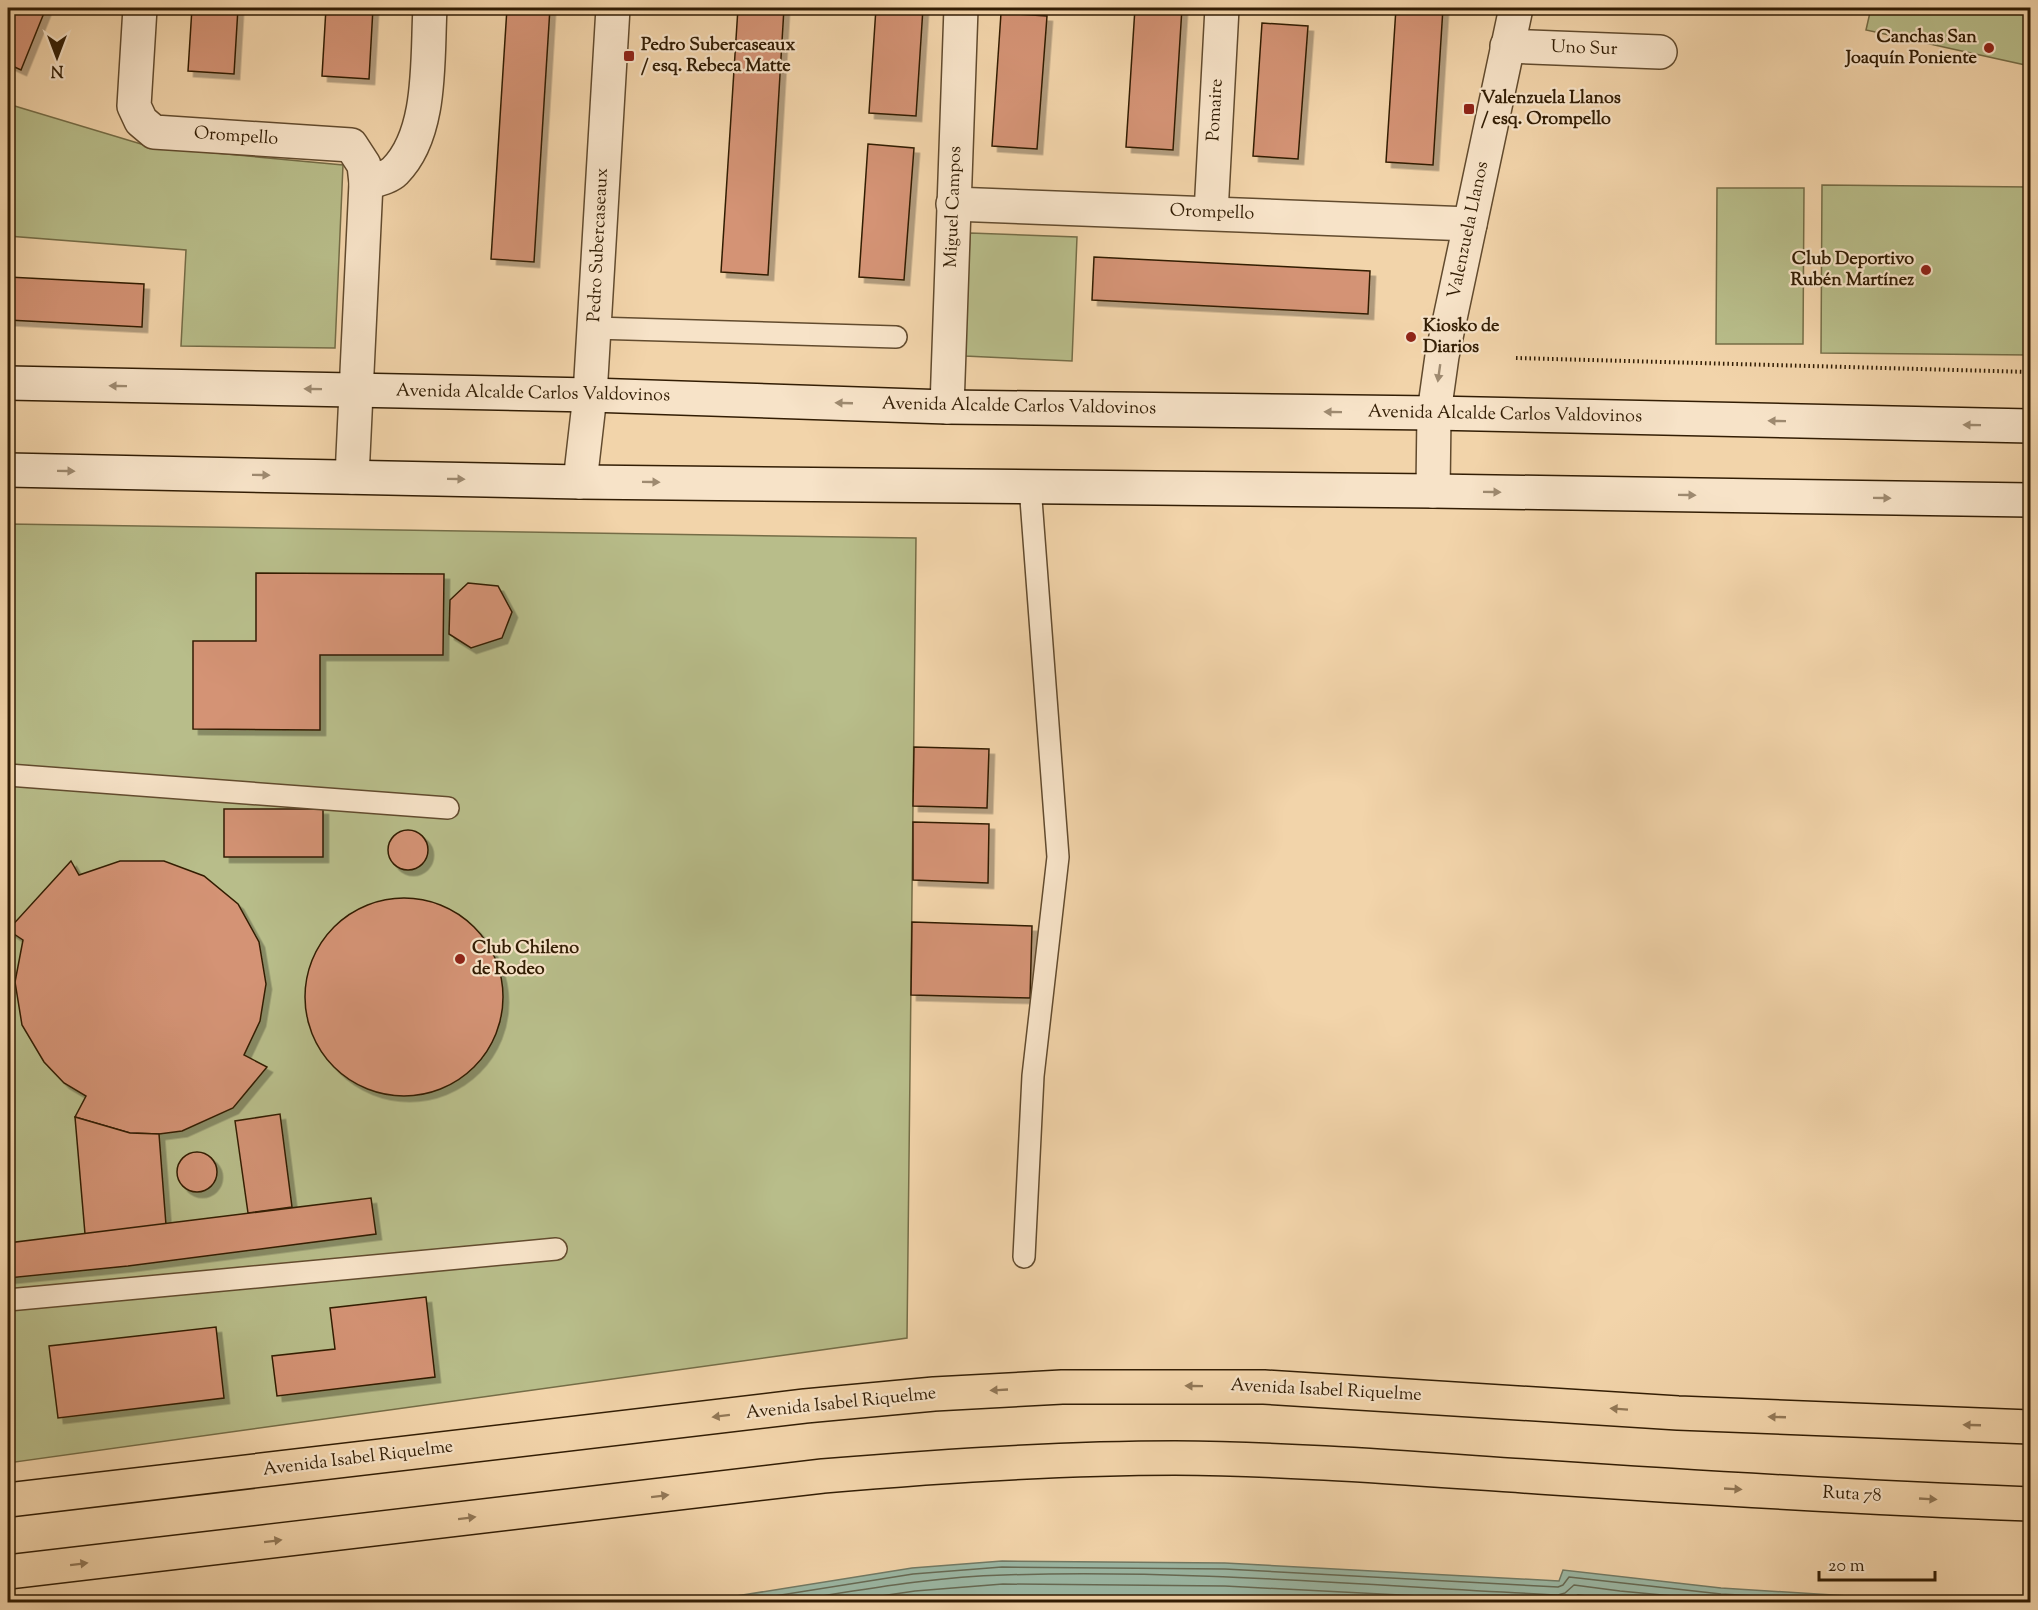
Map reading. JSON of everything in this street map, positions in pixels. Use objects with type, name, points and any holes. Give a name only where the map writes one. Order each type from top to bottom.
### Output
[{"type":"highway","name":"Avenida Isabel Riquelme","points":[[8,1500],[805,1406],[934,1394],[1062,1387],[1264,1387],[1678,1413],[2031,1426]]},
{"type":"highway","name":"Ruta 78","points":[[8,1572],[823,1476],[1081,1459],[1200,1459],[1380,1467],[1674,1486],[2031,1504]]},
{"type":"main road","name":"Orompello","points":[[140,8],[134,106],[141,121],[154,132],[351,145],[364,165],[366,183]]},
{"type":"main road","points":[[352,477],[366,183],[384,178],[394,172],[408,153],[417,132],[424,109],[430,8]]},
{"type":"main road","name":"Pedro Subercaseaux","points":[[580,482],[590,395],[613,8]]},
{"type":"main road","name":"Miguel Campos","points":[[947,407],[961,8]]},
{"type":"main road","name":"Pomaire","points":[[1211,213],[1222,8]]},
{"type":"main road","name":"Valenzuela Llanos","points":[[1433,491],[1434,413],[1442,356],[1516,8]]},
{"type":"main road","name":"Uno Sur","points":[[1508,46],[1660,52]]},
{"type":"main road","name":"Orompello","points":[[953,204],[1470,224]]},
{"type":"main road","name":"Avenida Alcalde Carlos Valdovinos","points":[[8,383],[590,395],[947,407],[1434,413],[2031,426]]},
{"type":"main road","points":[[8,470],[580,482],[2031,500]]},
{"type":"lane","points":[[594,328],[896,337]]},
{"type":"lane","points":[[1023,1257],[1033,1076],[1058,857],[1030,486]]},
{"type":"lane","points":[[8,775],[448,808]]},
{"type":"lane","points":[[8,1300],[556,1249]]},
{"type":"path","points":[[1516,358],[2031,372]]},
{"type":"green space","name":"Canchas San Joaquín Poniente","points":[[1871,8],[2030,8],[2030,66],[1866,30]]},
{"type":"green space","points":[[8,104],[151,147],[343,165],[335,348],[181,346],[186,250],[8,236]]},
{"type":"green space","name":"Club Deportivo Rubén Martínez","points":[[1822,185],[2030,187],[2030,355],[1821,353]]},
{"type":"green space","points":[[1717,188],[1804,188],[1803,344],[1716,344]]},
{"type":"green space","points":[[970,233],[1077,237],[1072,361],[965,356]]},
{"type":"green space","name":"Club Chileno de Rodeo","points":[[8,524],[916,538],[907,1338],[8,1463]]},
{"type":"water","points":[[1002,1561],[1225,1563],[1559,1581],[1563,1570],[1721,1588],[1944,1602],[699,1602],[912,1568]]},
{"type":"building","points":[[8,8],[46,8],[21,70],[8,64]]},
{"type":"building","points":[[192,8],[238,8],[234,74],[188,71]]},
{"type":"building","points":[[326,8],[373,8],[369,79],[322,76]]},
{"type":"building","points":[[507,8],[550,8],[534,262],[491,259]]},
{"type":"building","points":[[738,8],[784,8],[768,275],[721,272]]},
{"type":"building","points":[[876,8],[923,8],[916,116],[869,113]]},
{"type":"building","points":[[1135,8],[1182,8],[1173,150],[1126,147]]},
{"type":"building","points":[[1396,8],[1443,8],[1433,165],[1386,162]]},
{"type":"building","points":[[1001,13],[1047,16],[1037,149],[992,146]]},
{"type":"building","points":[[1262,23],[1308,26],[1298,159],[1253,156]]},
{"type":"building","points":[[868,144],[914,148],[904,280],[859,277]]},
{"type":"building","points":[[1094,257],[1370,271],[1368,314],[1092,300]]},
{"type":"building","points":[[8,277],[144,284],[142,327],[8,320]]},
{"type":"building","points":[[256,573],[444,574],[443,655],[320,655],[320,730],[193,729],[193,641],[256,641]]},
{"type":"building","points":[[468,583],[498,586],[512,612],[502,638],[471,648],[449,634],[450,600]]},
{"type":"building","points":[[914,747],[989,749],[987,808],[913,806]]},
{"type":"building","points":[[224,809],[323,809],[323,857],[224,857]]},
{"type":"building","points":[[913,822],[989,824],[988,883],[913,880]]},
{"type":"building","points":[[408,830],[416,831],[422,836],[427,842],[427,858],[422,864],[416,869],[408,870],[400,869],[394,864],[389,858],[388,850],[389,842],[394,836],[400,831]]},
{"type":"building","points":[[71,861],[79,875],[120,861],[164,861],[204,876],[238,904],[259,942],[266,984],[260,1021],[244,1055],[267,1067],[233,1108],[182,1131],[159,1134],[130,1133],[75,1117],[86,1096],[64,1083],[44,1062],[22,1025],[15,982],[23,940],[8,930]]},
{"type":"building","points":[[394,898],[414,898],[451,909],[481,934],[496,959],[502,978],[502,1016],[492,1044],[467,1074],[451,1085],[433,1092],[414,1096],[394,1096],[357,1085],[327,1060],[316,1044],[309,1026],[305,1007],[305,987],[316,950],[341,920],[357,909],[375,902]]},
{"type":"building","points":[[912,922],[1032,926],[1030,998],[911,995]]},
{"type":"building","points":[[280,1114],[292,1207],[248,1213],[235,1121]]},
{"type":"building","points":[[75,1117],[130,1133],[159,1134],[166,1225],[85,1234]]},
{"type":"building","points":[[197,1152],[205,1153],[211,1158],[216,1164],[216,1180],[211,1186],[205,1191],[197,1192],[189,1191],[183,1186],[178,1180],[177,1172],[178,1164],[183,1158],[189,1153]]},
{"type":"building","points":[[371,1198],[376,1234],[128,1266],[8,1278],[8,1243]]},
{"type":"building","points":[[426,1297],[435,1377],[277,1396],[272,1356],[335,1349],[330,1308]]},
{"type":"building","points":[[216,1327],[224,1398],[58,1418],[49,1346]]},
{"type":"place","name":"Canchas San Joaquín Poniente","points":[[1989,48]]},
{"type":"place","name":"Pedro Subercaseaux / esq. Rebeca Matte","points":[[629,56]]},
{"type":"place","name":"Valenzuela Llanos / esq. Orompello","points":[[1469,109]]},
{"type":"place","name":"Club Deportivo Rubén Martínez","points":[[1926,270]]},
{"type":"place","name":"Kiosko de Diarios","points":[[1411,337]]},
{"type":"place","name":"Club Chileno de Rodeo","points":[[460,959]]}]
